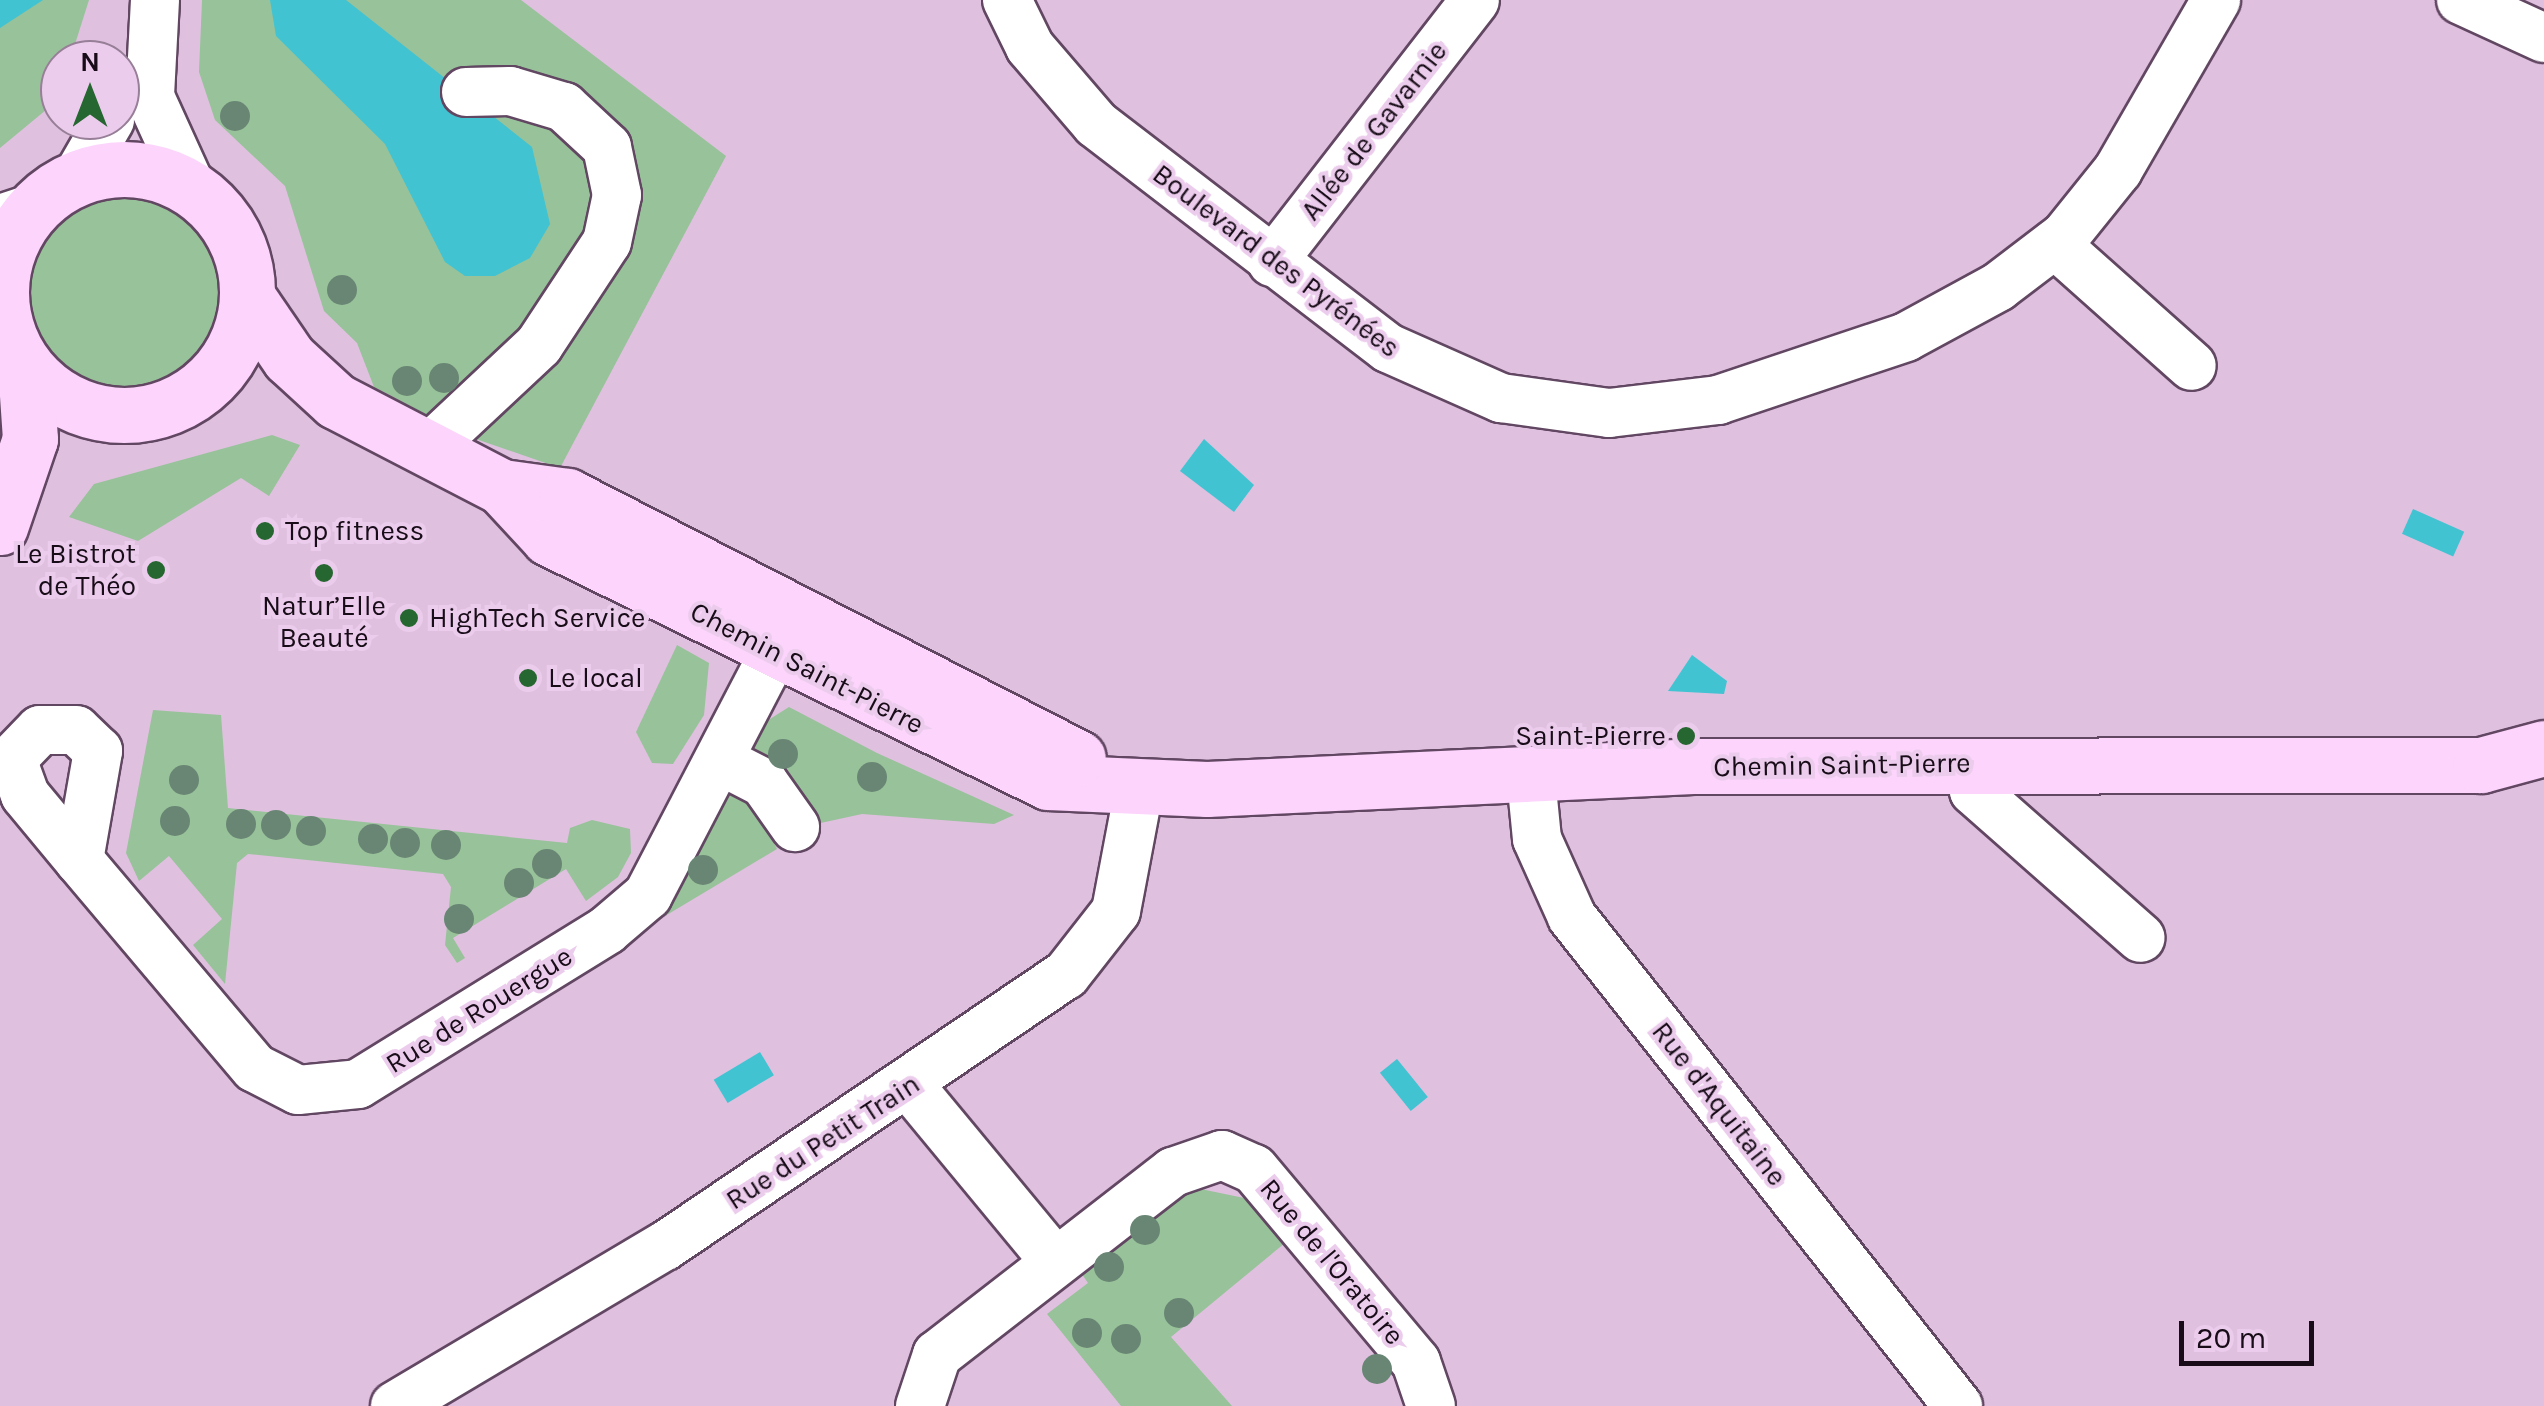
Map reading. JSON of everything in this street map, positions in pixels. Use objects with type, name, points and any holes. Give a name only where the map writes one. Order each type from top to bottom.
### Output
[{"type":"main road","points":[[6,518],[30,439],[25,366],[1,308],[16,214],[77,177],[147,170],[191,187],[240,247],[248,298],[229,358],[200,389],[162,409],[120,415],[77,406],[25,366]]},
{"type":"main road","name":"Chemin Saint-Pierre","points":[[248,298],[288,358],[336,402]]},
{"type":"main road","name":"Chemin Saint-Pierre","points":[[200,389],[271,387],[336,402],[502,488],[567,496],[785,634],[1139,788],[1975,763],[2481,765],[2543,753]]},
{"type":"main road","points":[[6,518],[66,448],[120,415]]},
{"type":"street","points":[[123,40],[126,0]]},
{"type":"street","points":[[154,0],[150,97],[191,187]]},
{"type":"street","name":"Boulevard des Pyrénées","points":[[1007,0],[1060,88],[1272,262],[1388,348],[1460,384],[1539,408],[1642,413],[1718,400],[1906,336],[2055,244],[2118,170],[2216,0]]},
{"type":"street","name":"Allée de Gavarnie","points":[[1272,262],[1475,0]]},
{"type":"street","points":[[2461,0],[2544,38]]},
{"type":"street","points":[[428,449],[539,346],[608,242],[616,195],[608,148],[564,107],[510,91],[466,92]]},
{"type":"street","points":[[77,177],[98,140]]},
{"type":"street","points":[[2055,244],[2192,366]]},
{"type":"street","name":"Rue de Rouergue","points":[[80,860],[256,1068],[298,1090],[326,1091],[372,1077],[624,918],[660,878],[785,634]]},
{"type":"street","points":[[721,761],[764,782],[795,826]]},
{"type":"street","points":[[1975,763],[1974,792],[2141,938]]},
{"type":"street","name":"Rue d'Aquitaine","points":[[1531,778],[1537,838],[1572,917],[1958,1406]]},
{"type":"street","name":"Rue du Petit Train","points":[[396,1406],[454,1391],[1066,975],[1099,941],[1116,911],[1139,788]]},
{"type":"street","points":[[909,1085],[1053,1259]]},
{"type":"street","name":"Rue de l'Oratoire","points":[[920,1406],[936,1355],[1053,1259],[1173,1172],[1235,1156],[1416,1362],[1432,1406]]},
{"type":"green space","points":[[0,0],[89,0],[76,40],[40,40],[40,115],[0,148]]},
{"type":"green space","points":[[202,0],[521,0],[726,156],[560,468],[470,437],[374,387],[357,343],[324,311],[285,186],[215,120],[199,72]]},
{"type":"green space","points":[[126,193],[164,200],[196,222],[218,254],[225,292],[218,330],[196,362],[164,384],[126,391],[88,384],[56,362],[34,330],[27,292],[34,254],[56,222],[88,200]]},
{"type":"green space","points":[[272,435],[300,445],[269,496],[241,478],[138,541],[69,517],[94,484]]},
{"type":"green space","points":[[677,645],[709,663],[704,715],[673,764],[652,763],[636,732]]},
{"type":"green space","points":[[789,707],[877,753],[1014,815],[994,824],[862,814],[816,824],[750,756],[762,724]]},
{"type":"green space","points":[[153,710],[221,715],[228,808],[567,843],[570,828],[592,820],[630,829],[631,853],[618,877],[586,901],[566,869],[453,938],[465,958],[457,963],[445,945],[451,887],[443,874],[248,854],[237,863],[225,984],[193,945],[222,919],[169,856],[139,881],[126,853]]},
{"type":"green space","points":[[744,786],[777,849],[665,916],[732,787]]},
{"type":"green space","points":[[1196,1188],[1244,1198],[1285,1243],[1171,1337],[1232,1406],[1121,1406],[1047,1314],[1088,1283],[1077,1267]]},
{"type":"water","points":[[0,0],[43,0],[0,28]]},
{"type":"water","points":[[270,0],[346,0],[532,147],[550,224],[530,258],[495,276],[465,276],[445,262],[385,144],[276,36]]},
{"type":"water","points":[[1204,439],[1254,485],[1234,512],[1180,471]]},
{"type":"water","points":[[2413,509],[2464,532],[2453,556],[2402,534]]},
{"type":"water","points":[[1692,655],[1727,681],[1724,694],[1668,691]]},
{"type":"water","points":[[760,1052],[774,1075],[728,1103],[714,1080]]},
{"type":"water","points":[[1397,1059],[1428,1097],[1411,1111],[1380,1073]]},
{"type":"place","name":"Top fitness","points":[[265,531]]},
{"type":"place","name":"Le Bistrot de Théo","points":[[156,570]]},
{"type":"place","name":"Natur’Elle Beauté","points":[[324,573]]},
{"type":"place","name":"HighTech Service","points":[[409,618]]},
{"type":"place","name":"Le local","points":[[528,678]]},
{"type":"place","name":"Saint-Pierre","points":[[1686,736]]}]
